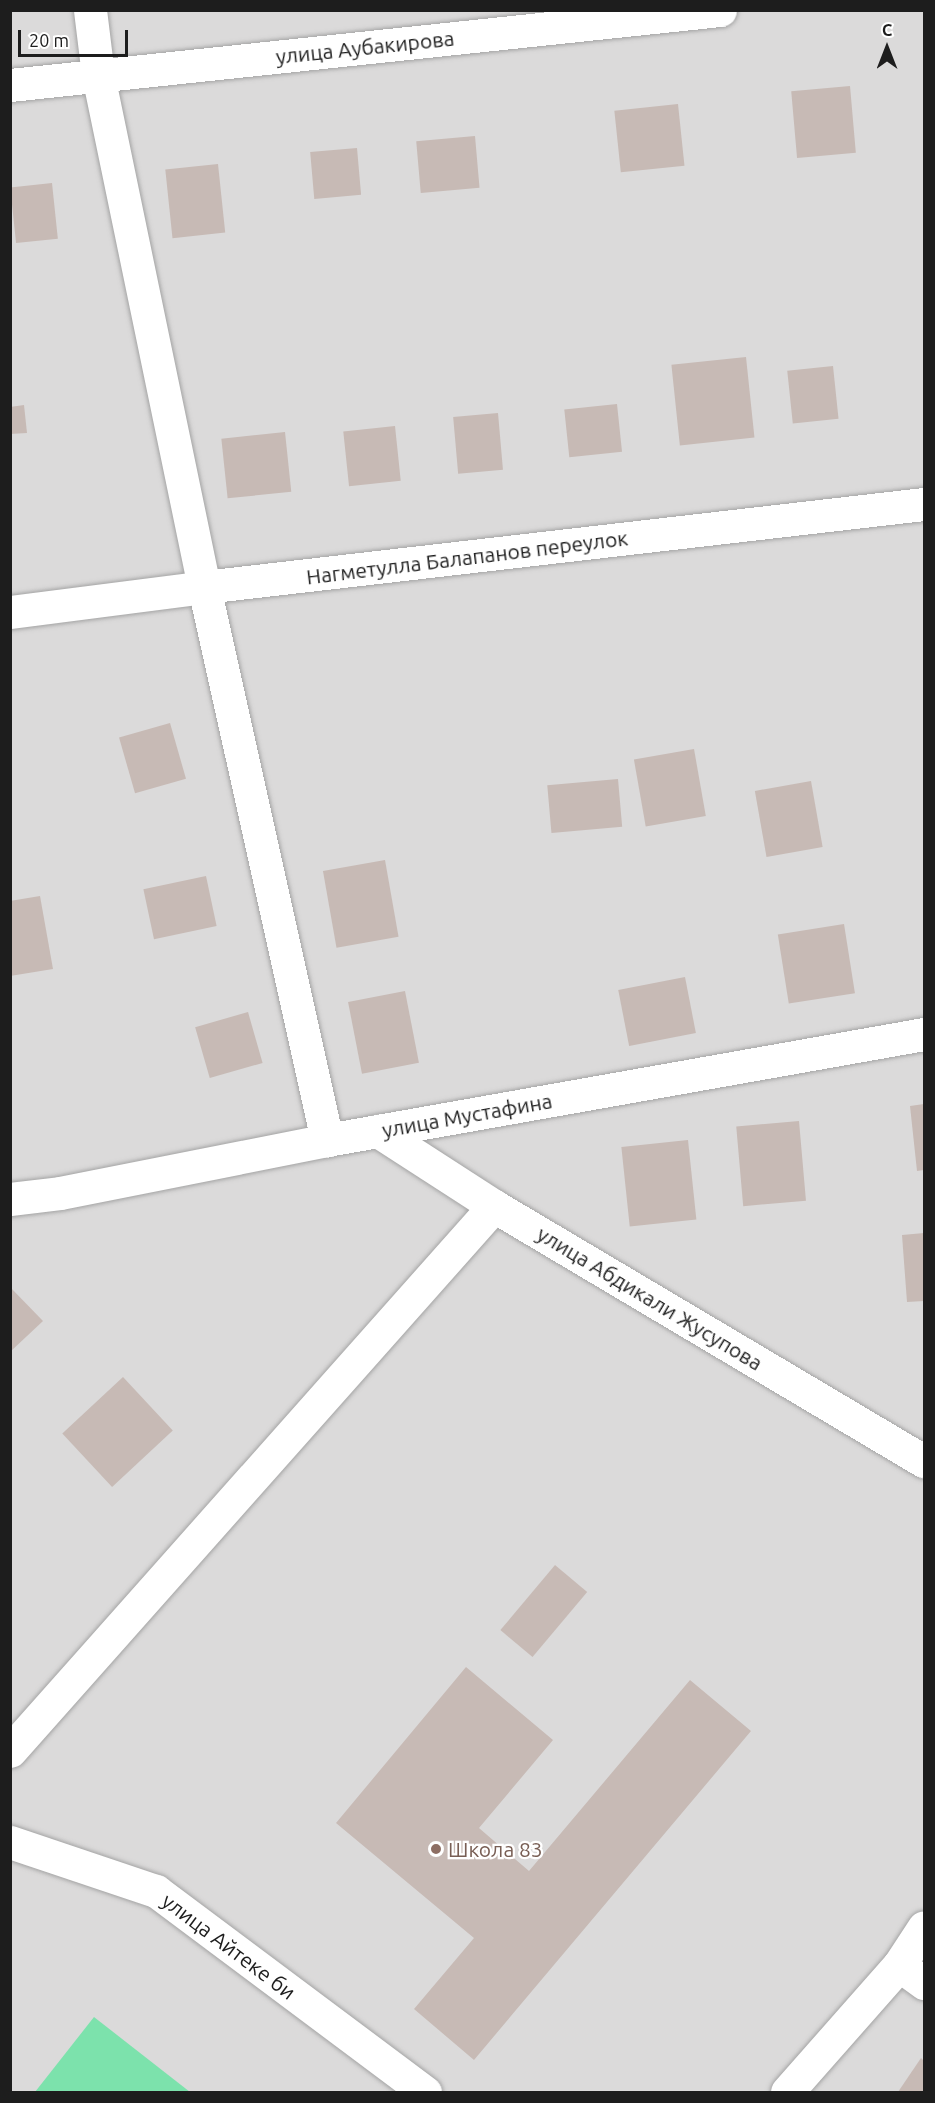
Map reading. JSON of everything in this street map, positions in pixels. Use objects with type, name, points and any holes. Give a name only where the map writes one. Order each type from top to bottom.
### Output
[{"type":"street","points":[[90,10],[98,75],[204,587],[327,1140]]},
{"type":"street","name":"улица Аубакирова","points":[[10,85],[720,10]]},
{"type":"street","name":"Нагметулла Балапанов переулок","points":[[10,612],[204,587],[924,504]]},
{"type":"street","name":"улица Мустафина","points":[[10,1199],[60,1192],[327,1140],[924,1034]]},
{"type":"street","name":"улица Абдикали Жусупова","points":[[378,1131],[494,1206],[924,1461]]},
{"type":"street","points":[[10,1751],[494,1206]]},
{"type":"street","name":"улица Айтеке би","points":[[10,1842],[156,1891],[425,2092]]},
{"type":"street","points":[[788,2092],[911,1974],[924,1927]]},
{"type":"shaded area","points":[[11,11],[924,11],[924,2092],[11,2092]]},
{"type":"green space","points":[[94,2017],[190,2092],[35,2092]]},
{"type":"building","points":[[850,86],[856,153],[797,158],[791,91]]},
{"type":"building","points":[[678,104],[684,166],[621,172],[614,111]]},
{"type":"building","points":[[475,136],[480,188],[421,193],[416,141]]},
{"type":"building","points":[[357,148],[361,195],[314,199],[310,152]]},
{"type":"building","points":[[218,164],[225,233],[173,238],[165,170]]},
{"type":"building","points":[[52,183],[58,239],[16,243],[10,187]]},
{"type":"building","points":[[746,357],[754,438],[680,445],[671,365]]},
{"type":"building","points":[[833,366],[839,419],[793,424],[787,371]]},
{"type":"building","points":[[617,404],[622,452],[569,457],[564,410]]},
{"type":"building","points":[[24,405],[27,433],[10,434],[10,407]]},
{"type":"building","points":[[498,413],[503,470],[458,474],[453,417]]},
{"type":"building","points":[[395,426],[401,481],[349,486],[343,431]]},
{"type":"building","points":[[285,432],[291,492],[228,498],[221,439]]},
{"type":"building","points":[[170,723],[186,779],[135,793],[119,738]]},
{"type":"building","points":[[694,749],[706,816],[646,827],[634,760]]},
{"type":"building","points":[[618,779],[622,827],[551,833],[547,785]]},
{"type":"building","points":[[811,781],[823,847],[767,857],[755,791]]},
{"type":"building","points":[[385,860],[399,937],[337,948],[323,871]]},
{"type":"building","points":[[206,876],[217,926],[154,939],[143,889]]},
{"type":"building","points":[[40,896],[53,969],[10,976],[10,901]]},
{"type":"building","points":[[844,924],[855,993],[789,1004],[778,934]]},
{"type":"building","points":[[685,977],[696,1033],[629,1046],[618,990]]},
{"type":"building","points":[[405,991],[419,1063],[362,1074],[348,1002]]},
{"type":"building","points":[[248,1012],[263,1063],[210,1078],[195,1027]]},
{"type":"building","points":[[924,1104],[924,1170],[917,1171],[910,1106]]},
{"type":"building","points":[[799,1121],[806,1201],[743,1206],[736,1126]]},
{"type":"building","points":[[688,1140],[696,1220],[630,1227],[621,1147]]},
{"type":"building","points":[[924,1233],[924,1301],[907,1302],[902,1235]]},
{"type":"building","points":[[10,1287],[43,1321],[10,1352]]},
{"type":"building","points":[[123,1377],[173,1430],[112,1487],[62,1434]]},
{"type":"building","points":[[555,1565],[587,1592],[533,1657],[500,1630]]},
{"type":"building","name":"Школа 83","points":[[466,1667],[553,1740],[479,1828],[529,1871],[690,1680],[751,1731],[474,2060],[414,2009],[474,1938],[336,1823]]},
{"type":"building","points":[[921,2058],[924,2061],[924,2092],[898,2092]]},
{"type":"place","name":"Школа 83","points":[[436,1849]]}]
